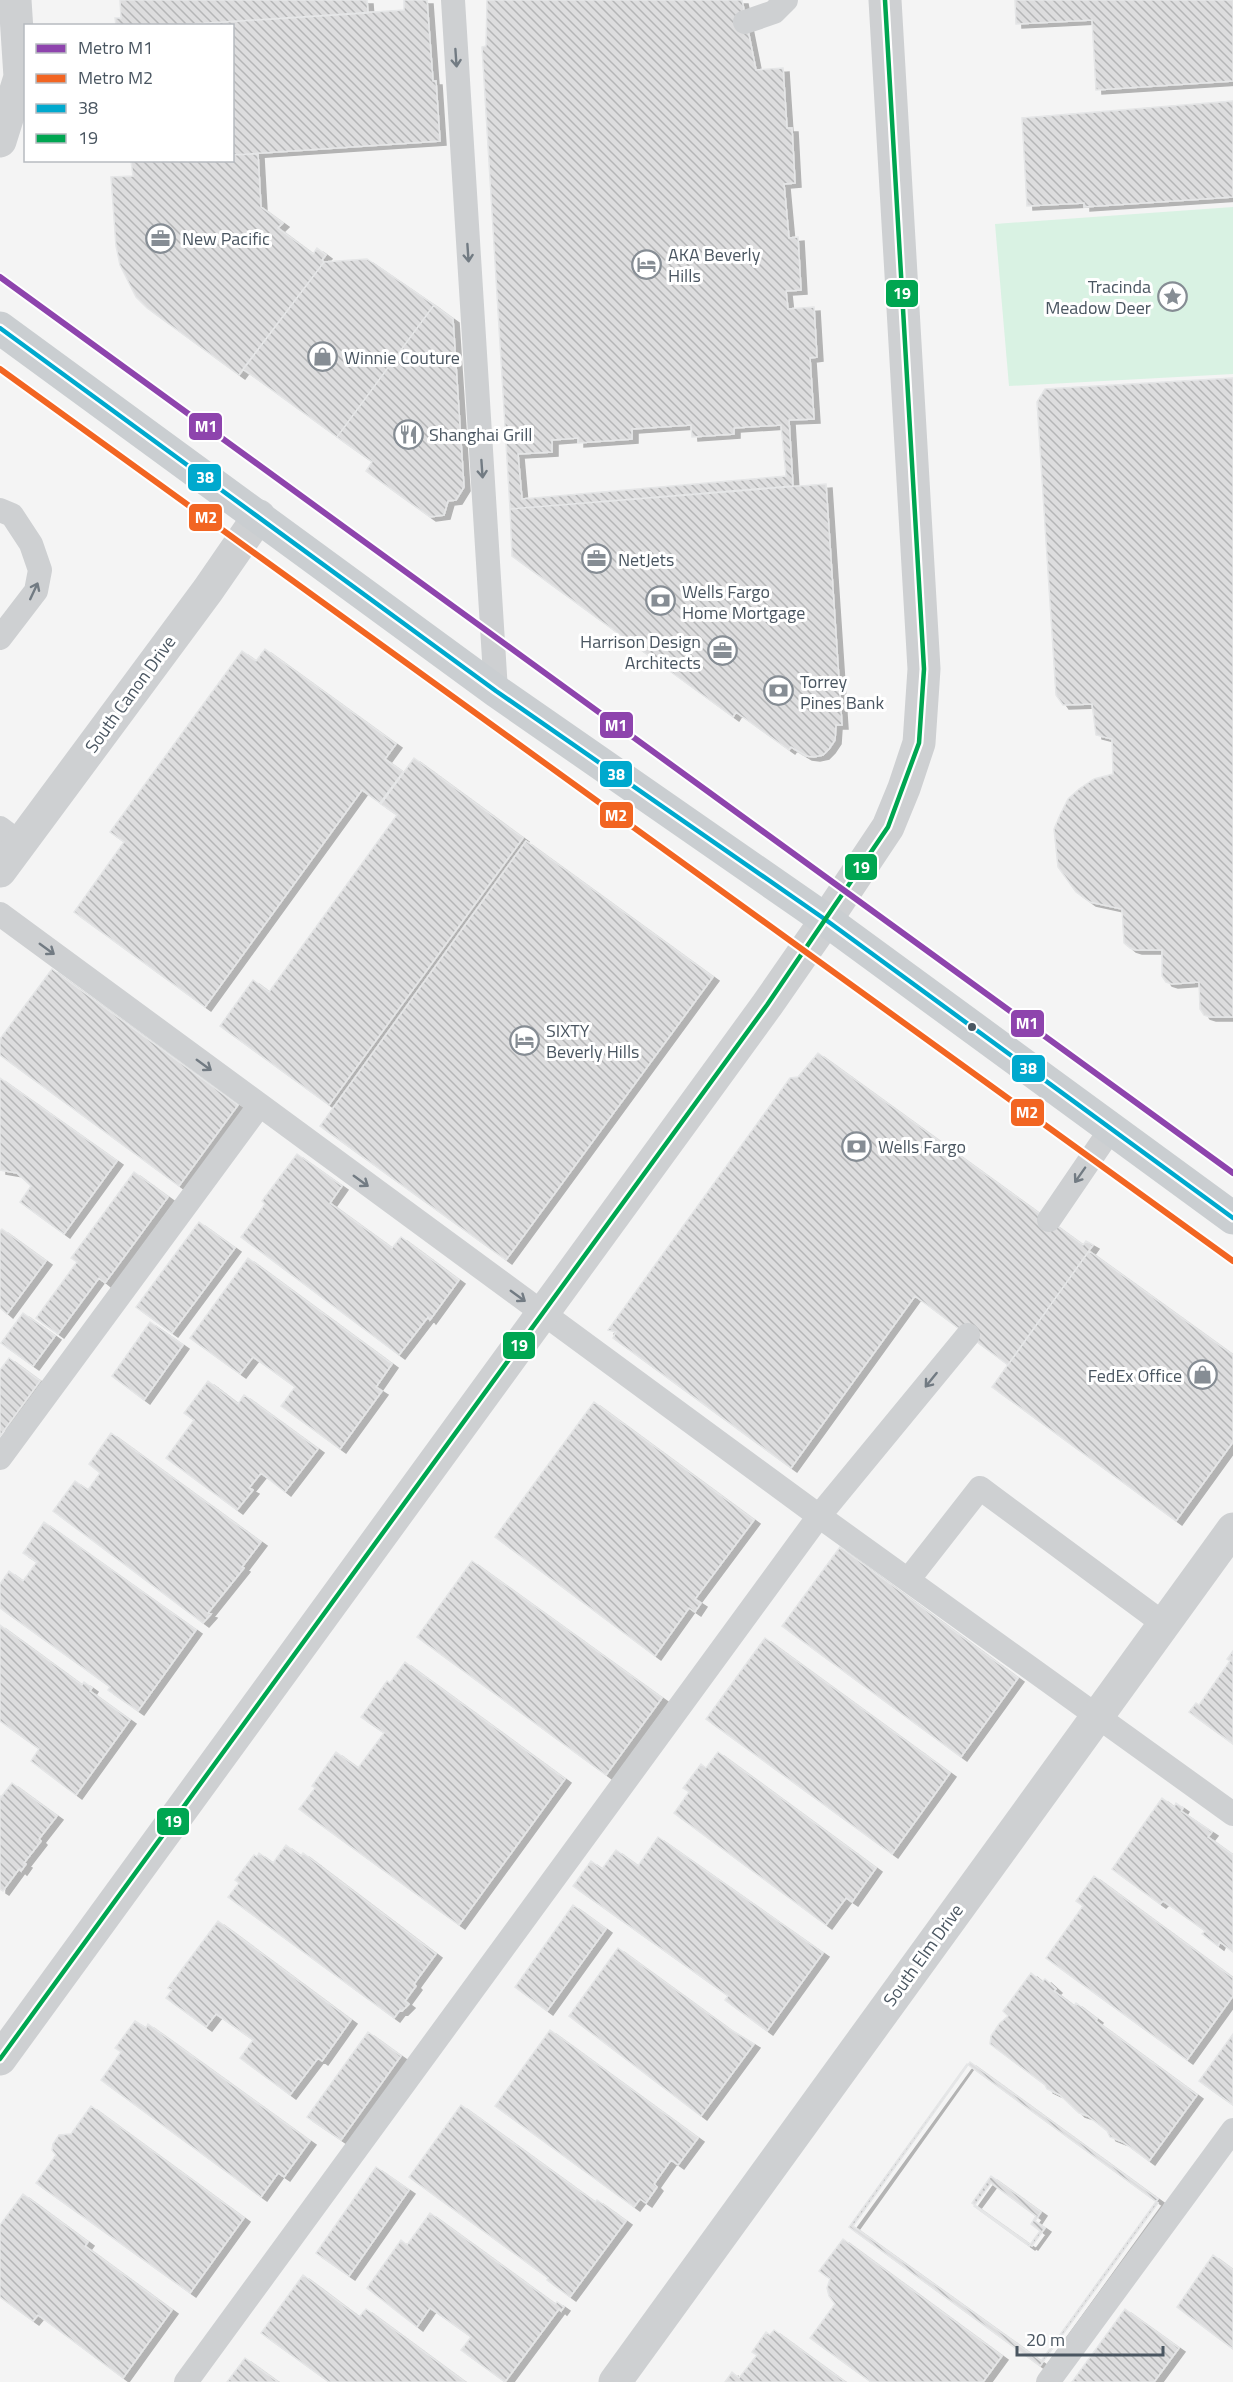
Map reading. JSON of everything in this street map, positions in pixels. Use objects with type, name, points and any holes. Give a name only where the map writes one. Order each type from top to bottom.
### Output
[{"type":"main road","points":[[0,328],[496,691],[826,920],[1233,1218]]},
{"type":"street","points":[[0,141],[20,77],[15,0]]},
{"type":"street","points":[[0,2059],[767,1005],[888,827],[919,743],[924,669],[885,0]]},
{"type":"street","name":"South Canon Drive","points":[[0,871],[10,835],[208,590],[259,516]]},
{"type":"street","name":"South Elm Drive","points":[[615,2382],[1233,1529]]},
{"type":"lane","points":[[453,0],[496,691]]},
{"type":"lane","points":[[745,22],[774,12],[786,0]]},
{"type":"lane","points":[[0,510],[12,515],[31,544],[40,570],[36,591],[0,638]]},
{"type":"lane","points":[[0,914],[542,1314],[1233,1814]]},
{"type":"lane","points":[[0,1458],[259,1106]]},
{"type":"lane","points":[[1048,1220],[1112,1129]]},
{"type":"lane","points":[[186,2382],[819,1516],[968,1335]]},
{"type":"lane","points":[[908,1580],[980,1488],[1164,1624]]},
{"type":"lane","points":[[1048,2382],[1233,2130]]},
{"type":"green space","points":[[1233,207],[1233,374],[1009,386],[995,224]]},
{"type":"building","points":[[120,0],[367,0],[368,13],[194,24],[116,24],[115,18],[121,18]]},
{"type":"building","points":[[404,0],[427,0],[440,141],[234,155],[234,24],[192,24],[404,10]]},
{"type":"building","name":"AKA Beverly Hills","points":[[487,0],[742,0],[756,70],[783,68],[787,128],[792,128],[795,183],[784,184],[789,238],[798,237],[801,290],[786,291],[788,309],[814,307],[817,357],[810,358],[814,419],[789,420],[793,486],[510,509],[482,47],[486,46]],"holes":[[[691,425],[692,437],[734,434],[734,428],[781,425],[786,476],[522,499],[518,454],[552,452],[552,440],[578,438],[578,443],[632,439],[632,429]]]},
{"type":"building","points":[[1015,0],[1233,0],[1233,81],[1096,90],[1092,20],[1016,24]]},
{"type":"building","points":[[1233,101],[1233,197],[1084,207],[1084,203],[1027,206],[1022,118]]},
{"type":"building","points":[[258,154],[261,207],[283,223],[278,228],[313,254],[317,248],[326,255],[322,260],[324,262],[239,375],[147,308],[136,297],[120,265],[116,246],[111,177],[133,176],[131,162],[234,162],[234,155]]},
{"type":"building","points":[[367,259],[434,305],[337,437],[243,369],[324,262]]},
{"type":"building","points":[[434,305],[453,319],[464,487],[456,500],[448,501],[444,515],[430,517],[366,471],[372,462],[337,437]]},
{"type":"building","points":[[1233,378],[1233,1017],[1210,1017],[1204,1015],[1200,1009],[1199,982],[1172,984],[1166,982],[1162,976],[1162,950],[1130,948],[1124,943],[1122,909],[1090,902],[1076,892],[1058,867],[1054,829],[1068,799],[1094,779],[1113,774],[1112,739],[1096,735],[1092,704],[1063,705],[1056,695],[1037,402],[1045,389]]},
{"type":"building","points":[[826,484],[842,725],[836,725],[835,740],[823,755],[806,756],[791,747],[789,750],[736,712],[733,717],[512,556],[510,509]]},
{"type":"building","points":[[265,649],[396,744],[385,759],[403,772],[380,803],[362,790],[205,1007],[74,912],[124,842],[110,832],[242,651],[256,661]]},
{"type":"building","points":[[414,758],[523,838],[329,1105],[220,1026],[253,980],[269,992],[397,815],[381,804]]},
{"type":"building","name":"SIXTY Beverly Hills","points":[[526,841],[713,977],[506,1260],[320,1126]]},
{"type":"building","points":[[52,969],[238,1105],[179,1186],[0,1055],[0,1039]]},
{"type":"building","points":[[818,1053],[1083,1245],[1086,1241],[1093,1245],[1008,1365],[915,1296],[791,1468],[613,1338],[616,1332],[608,1330],[790,1078],[798,1077]]},
{"type":"building","points":[[0,1078],[117,1161],[64,1234],[20,1202],[31,1186],[17,1173],[0,1170]]},
{"type":"building","points":[[297,1154],[342,1186],[330,1203],[392,1248],[401,1237],[459,1280],[430,1320],[428,1317],[399,1355],[241,1237],[265,1204],[262,1201]]},
{"type":"building","points":[[134,1172],[168,1197],[105,1283],[99,1278],[58,1334],[36,1318],[77,1262],[71,1258]]},
{"type":"building","points":[[199,1222],[235,1248],[172,1333],[136,1307]]},
{"type":"building","points":[[2,1229],[46,1261],[7,1314],[0,1308],[0,1231]]},
{"type":"building","points":[[1089,1251],[1233,1355],[1233,1442],[1176,1521],[992,1387]]},
{"type":"building","points":[[248,1258],[392,1364],[376,1387],[382,1391],[340,1449],[281,1406],[295,1387],[253,1357],[240,1374],[190,1338]]},
{"type":"building","points":[[23,1313],[55,1336],[33,1366],[1,1343]]},
{"type":"building","points":[[150,1322],[183,1345],[144,1400],[112,1376]]},
{"type":"building","points":[[9,1358],[40,1381],[0,1436],[0,1370]]},
{"type":"building","points":[[208,1381],[238,1404],[244,1395],[318,1449],[285,1492],[261,1473],[249,1488],[253,1490],[237,1510],[166,1458],[194,1420],[184,1413]]},
{"type":"building","points":[[594,1402],[754,1520],[695,1599],[701,1603],[695,1612],[689,1608],[655,1656],[495,1537]]},
{"type":"building","points":[[111,1433],[261,1542],[203,1623],[53,1511],[75,1481],[88,1490],[100,1473],[89,1464]]},
{"type":"building","points":[[44,1522],[196,1630],[138,1711],[108,1690],[110,1687],[0,1608],[0,1584],[9,1571],[23,1581],[37,1562],[23,1553]]},
{"type":"building","points":[[840,1547],[1018,1678],[961,1757],[782,1626]]},
{"type":"building","points":[[472,1561],[662,1698],[606,1775],[417,1637]]},
{"type":"building","points":[[0,1625],[82,1685],[84,1682],[92,1688],[90,1691],[130,1720],[76,1795],[31,1761],[39,1749],[0,1721]]},
{"type":"building","points":[[765,1638],[950,1773],[892,1854],[706,1719]]},
{"type":"building","points":[[1233,1651],[1233,1744],[1189,1712],[1196,1703],[1199,1705],[1230,1661],[1227,1659]]},
{"type":"building","points":[[405,1662],[565,1779],[459,1925],[299,1809],[315,1788],[312,1786],[336,1752],[358,1768],[384,1733],[361,1717],[387,1681],[390,1683]]},
{"type":"building","points":[[718,1752],[876,1868],[852,1902],[846,1898],[826,1925],[674,1813],[689,1792],[683,1788],[701,1764],[706,1768]]},
{"type":"building","points":[[12,1783],[57,1816],[39,1839],[41,1841],[24,1863],[26,1864],[21,1871],[19,1869],[3,1891],[0,1889],[0,1796]]},
{"type":"building","points":[[1162,1798],[1174,1807],[1176,1803],[1183,1808],[1181,1811],[1212,1832],[1208,1837],[1233,1855],[1233,1952],[1220,1942],[1218,1946],[1202,1934],[1205,1931],[1163,1901],[1160,1904],[1112,1869]]},
{"type":"building","points":[[658,1837],[823,1953],[767,2031],[725,2000],[728,1996],[573,1886],[591,1861],[602,1869],[616,1850],[638,1866]]},
{"type":"building","points":[[286,1845],[301,1856],[303,1853],[436,1954],[414,1984],[416,1986],[405,2001],[409,2004],[394,2018],[228,1897],[239,1883],[235,1880],[254,1855],[257,1857],[259,1853],[273,1863]]},
{"type":"building","points":[[1094,1876],[1233,1978],[1233,1996],[1187,2060],[1046,1958],[1083,1906],[1076,1901]]},
{"type":"building","points":[[573,1905],[606,1929],[547,2011],[515,1987]]},
{"type":"building","points":[[218,1921],[351,2020],[322,2061],[318,2058],[290,2095],[240,2058],[253,2040],[216,2014],[206,2027],[166,1998],[172,1990],[168,1988]]},
{"type":"building","points":[[618,1948],[728,2028],[754,2044],[701,2116],[569,2016]]},
{"type":"building","points":[[1031,1973],[1042,1982],[1045,1979],[1056,1989],[1054,1991],[1074,2006],[1076,2003],[1097,2019],[1096,2021],[1197,2095],[1149,2161],[1123,2142],[1110,2137],[1107,2131],[1088,2116],[1079,2113],[1060,2095],[1047,2089],[1045,2085],[990,2044],[991,2036],[1008,2016],[1003,2011]]},
{"type":"building","points":[[135,2021],[146,2028],[148,2024],[310,2141],[284,2177],[278,2173],[261,2197],[101,2080],[121,2052],[115,2048]]},
{"type":"building","points":[[550,2030],[698,2138],[678,2165],[671,2160],[654,2184],[657,2187],[646,2203],[640,2199],[634,2207],[495,2106]]},
{"type":"building","points":[[368,2032],[401,2056],[341,2140],[307,2117]]},
{"type":"building","points":[[1233,2034],[1233,2105],[1199,2081]]},
{"type":"building","points":[[970,2062],[1158,2199],[1041,2361],[853,2226]],"holes":[[[991,2176],[1041,2212],[1035,2221],[1045,2228],[1032,2246],[972,2203]]]},
{"type":"building","points":[[967,2064],[1158,2203],[1040,2366],[849,2227]],"holes":[[[991,2183],[1036,2216],[1031,2224],[1040,2231],[1029,2246],[974,2206]]]},
{"type":"building","points":[[461,2105],[595,2202],[597,2200],[626,2221],[570,2297],[547,2280],[548,2278],[409,2177]]},
{"type":"building","points":[[91,2106],[244,2218],[190,2293],[36,2183],[56,2155],[52,2150],[59,2135],[71,2134]]},
{"type":"building","points":[[376,2167],[409,2190],[349,2276],[316,2253]]},
{"type":"building","points":[[23,2194],[88,2242],[85,2246],[172,2310],[123,2378],[38,2315],[33,2321],[0,2297],[0,2225]]},
{"type":"building","points":[[430,2213],[555,2304],[557,2302],[564,2307],[561,2311],[559,2309],[505,2382],[461,2350],[471,2337],[430,2308],[417,2327],[367,2288],[401,2240],[407,2245]]},
{"type":"building","points":[[843,2239],[1002,2356],[983,2382],[871,2382],[810,2338],[835,2304],[827,2288],[830,2279],[819,2271]]},
{"type":"building","points":[[1213,2255],[1233,2270],[1233,2349],[1177,2307]]},
{"type":"building","points":[[303,2275],[359,2317],[366,2309],[465,2382],[329,2382],[261,2333]]},
{"type":"building","points":[[1125,2309],[1179,2348],[1154,2382],[1072,2382]]},
{"type":"building","points":[[774,2330],[845,2382],[725,2382],[732,2372],[739,2378],[757,2355],[752,2352],[766,2332],[770,2335]]},
{"type":"building","points":[[245,2358],[278,2382],[227,2382]]},
{"type":"metro line","name":"M1","points":[[0,277],[1233,1173]]},
{"type":"metro line","name":"M2","points":[[0,369],[1233,1261]]},
{"type":"transit line","name":"19","points":[[0,2059],[767,1005],[888,827],[919,743],[924,669],[885,0]]},
{"type":"transit line","name":"38","points":[[0,328],[496,691],[826,920],[1233,1218]]},
{"type":"place","name":"New Pacific","points":[[161,238]]},
{"type":"place","name":"AKA Beverly Hills","points":[[647,264]]},
{"type":"place","name":"Tracinda Meadow Deer","points":[[1172,296]]},
{"type":"place","name":"Winnie Couture","points":[[323,357]]},
{"type":"place","name":"Shanghai Grill","points":[[408,434]]},
{"type":"place","name":"NetJets","points":[[597,559]]},
{"type":"place","name":"Wells Fargo Home Mortgage","points":[[661,601]]},
{"type":"place","name":"Harrison Design Architects","points":[[722,651]]},
{"type":"place","name":"Torrey Pines Bank","points":[[779,691]]},
{"type":"place","name":"SIXTY Beverly Hills","points":[[525,1040]]},
{"type":"place","name":"Wells Fargo","points":[[857,1146]]},
{"type":"place","name":"FedEx Office","points":[[1203,1375]]}]
